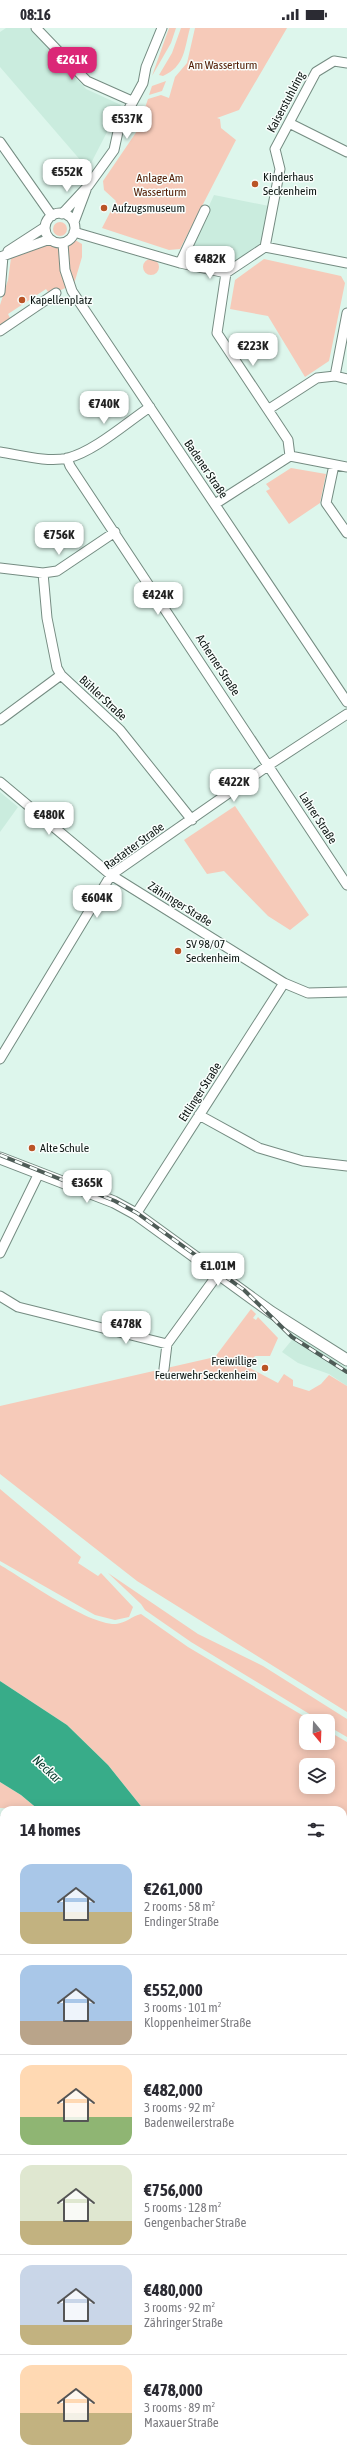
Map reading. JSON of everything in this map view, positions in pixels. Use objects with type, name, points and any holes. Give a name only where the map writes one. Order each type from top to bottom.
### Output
[{"type":"main road","points":[[0,1158],[114,1202],[136,1214],[271,1312],[347,1360]]},
{"type":"street","points":[[36,28],[87,81],[132,101]]},
{"type":"street","points":[[0,292],[2,256],[10,248],[45,227],[52,216],[62,214],[88,186],[114,150],[119,127],[142,83],[146,67],[162,28]]},
{"type":"street","name":"Kaiserstuhlring","points":[[265,247],[280,169],[275,150],[316,72],[334,61],[347,63]]},
{"type":"street","points":[[289,122],[347,152]]},
{"type":"street","points":[[0,142],[52,216]]},
{"type":"street","points":[[2,256],[50,239],[63,243],[70,239],[74,232],[74,222],[88,186]]},
{"type":"street","points":[[180,263],[205,210]]},
{"type":"street","points":[[62,214],[74,222]]},
{"type":"street","points":[[45,227],[50,239]]},
{"type":"street","points":[[74,232],[180,263],[226,273],[265,247],[347,263]]},
{"type":"street","name":"Badener Straße","points":[[63,243],[65,270],[72,291],[347,702]]},
{"type":"street","points":[[226,273],[217,333],[269,409],[288,440],[290,456]]},
{"type":"street","points":[[0,331],[56,293]]},
{"type":"street","points":[[335,376],[347,313]]},
{"type":"street","points":[[269,409],[317,378],[335,376],[347,379]]},
{"type":"street","points":[[0,452],[53,459],[67,458],[83,452],[150,407]]},
{"type":"street","points":[[215,504],[290,456],[347,467]]},
{"type":"street","name":"Acherner Straße","points":[[67,458],[70,466],[269,765]]},
{"type":"street","points":[[334,465],[326,503],[347,534]]},
{"type":"street","points":[[0,568],[43,573],[57,571],[115,532]]},
{"type":"street","name":"Bühler Straße","points":[[43,573],[47,618],[57,668],[61,675],[120,730],[192,820]]},
{"type":"street","points":[[0,720],[61,675]]},
{"type":"street","name":"Rastatter Straße","points":[[0,1059],[111,875],[269,765],[347,714]]},
{"type":"street","name":"Lahrer Straße","points":[[269,765],[347,885]]},
{"type":"street","name":"Zähringer Straße","points":[[0,782],[111,875],[284,983],[308,993],[347,992]]},
{"type":"street","name":"Ettlinger Straße","points":[[136,1214],[284,983]]},
{"type":"street","points":[[200,1115],[259,1148],[303,1161],[347,1166]]},
{"type":"street","points":[[0,1253],[39,1173]]},
{"type":"street","points":[[164,1368],[167,1344],[218,1274]]},
{"type":"street","points":[[0,1296],[18,1308],[167,1344]]},
{"type":"shaded area","points":[[6,28],[30,28],[86,89],[121,105],[88,169],[0,67],[0,32]]},
{"type":"shaded area","points":[[214,195],[269,206],[262,244],[226,269],[186,261],[191,245]]},
{"type":"shaded area","points":[[0,792],[18,807],[0,832]]},
{"type":"shaded area","points":[[296,1335],[347,1368],[347,1386],[329,1374],[298,1363],[282,1352]]},
{"type":"green space","points":[[169,28],[176,28],[171,43],[152,76]]},
{"type":"green space","points":[[181,28],[190,28],[185,50],[180,62],[170,72],[163,76],[159,75],[172,53]]},
{"type":"green space","points":[[195,28],[287,28],[239,110],[217,118],[220,119],[221,128],[236,140],[180,249],[169,250],[102,228],[116,201],[104,190],[103,181],[137,131],[148,99],[161,95],[169,98],[175,77],[187,63]]},
{"type":"green space","points":[[166,81],[162,91],[149,95],[152,86]]},
{"type":"green space","points":[[57,222],[63,222],[67,226],[67,232],[63,236],[57,236],[53,232],[53,226]]},
{"type":"green space","points":[[75,240],[82,244],[82,257],[74,284],[50,295],[46,289],[8,314],[11,320],[0,327],[0,305],[8,280],[11,258],[49,243],[65,245]]},
{"type":"green space","points":[[151,259],[158,264],[159,267],[154,274],[151,275],[144,270],[143,267],[148,260]]},
{"type":"green space","points":[[264,259],[341,276],[345,283],[329,361],[305,377],[268,316],[230,309],[235,280]]},
{"type":"green space","points":[[291,468],[326,474],[320,503],[289,524],[266,491],[270,489],[266,484]]},
{"type":"green space","points":[[235,806],[309,915],[290,930],[268,916],[224,871],[207,874],[184,840]]},
{"type":"green space","points":[[251,1309],[256,1314],[253,1318],[256,1320],[258,1317],[278,1338],[270,1356],[255,1356],[248,1365],[250,1368],[278,1383],[284,1374],[293,1380],[293,1386],[309,1391],[321,1384],[329,1375],[347,1386],[347,1712],[137,1581],[0,1474],[0,1406],[215,1357]]},
{"type":"green space","points":[[0,1489],[81,1557],[78,1563],[98,1576],[101,1573],[133,1607],[129,1617],[115,1620],[95,1615],[0,1561]]},
{"type":"green space","points":[[0,1565],[74,1610],[104,1622],[116,1624],[141,1614],[188,1647],[300,1714],[299,1714],[299,1750],[335,1750],[335,1735],[347,1742],[347,1806],[141,1806],[108,1765],[67,1725],[0,1681]]},
{"type":"green space","points":[[108,1573],[198,1634],[263,1666],[347,1719],[347,1737],[335,1730],[335,1714],[309,1714],[191,1642],[145,1610],[141,1604]]},
{"type":"green space","points":[[0,1782],[21,1795],[34,1806],[0,1806]]},
{"type":"water","name":"Neckar","points":[[0,1681],[67,1725],[108,1765],[141,1806],[34,1806],[21,1795],[0,1782]]},
{"type":"railway","points":[[0,1155],[115,1201],[137,1213],[244,1290],[292,1337],[347,1372]]},
{"type":"place","name":"Kinderhaus Seckenheim","points":[[255,184]]},
{"type":"place","name":"Aufzugsmuseum","points":[[104,208]]},
{"type":"place","name":"Kapellenplatz","points":[[22,300]]},
{"type":"place","name":"SV 98/07 Seckenheim","points":[[178,951]]},
{"type":"place","name":"Alte Schule","points":[[32,1148]]},
{"type":"place","name":"Freiwillige Feuerwehr Seckenheim","points":[[265,1368]]},
{"type":"park label","name":"Am Wasserturm","points":[[223,65]]},
{"type":"park label","name":"Anlage Am Wasserturm","points":[[160,185]]}]
